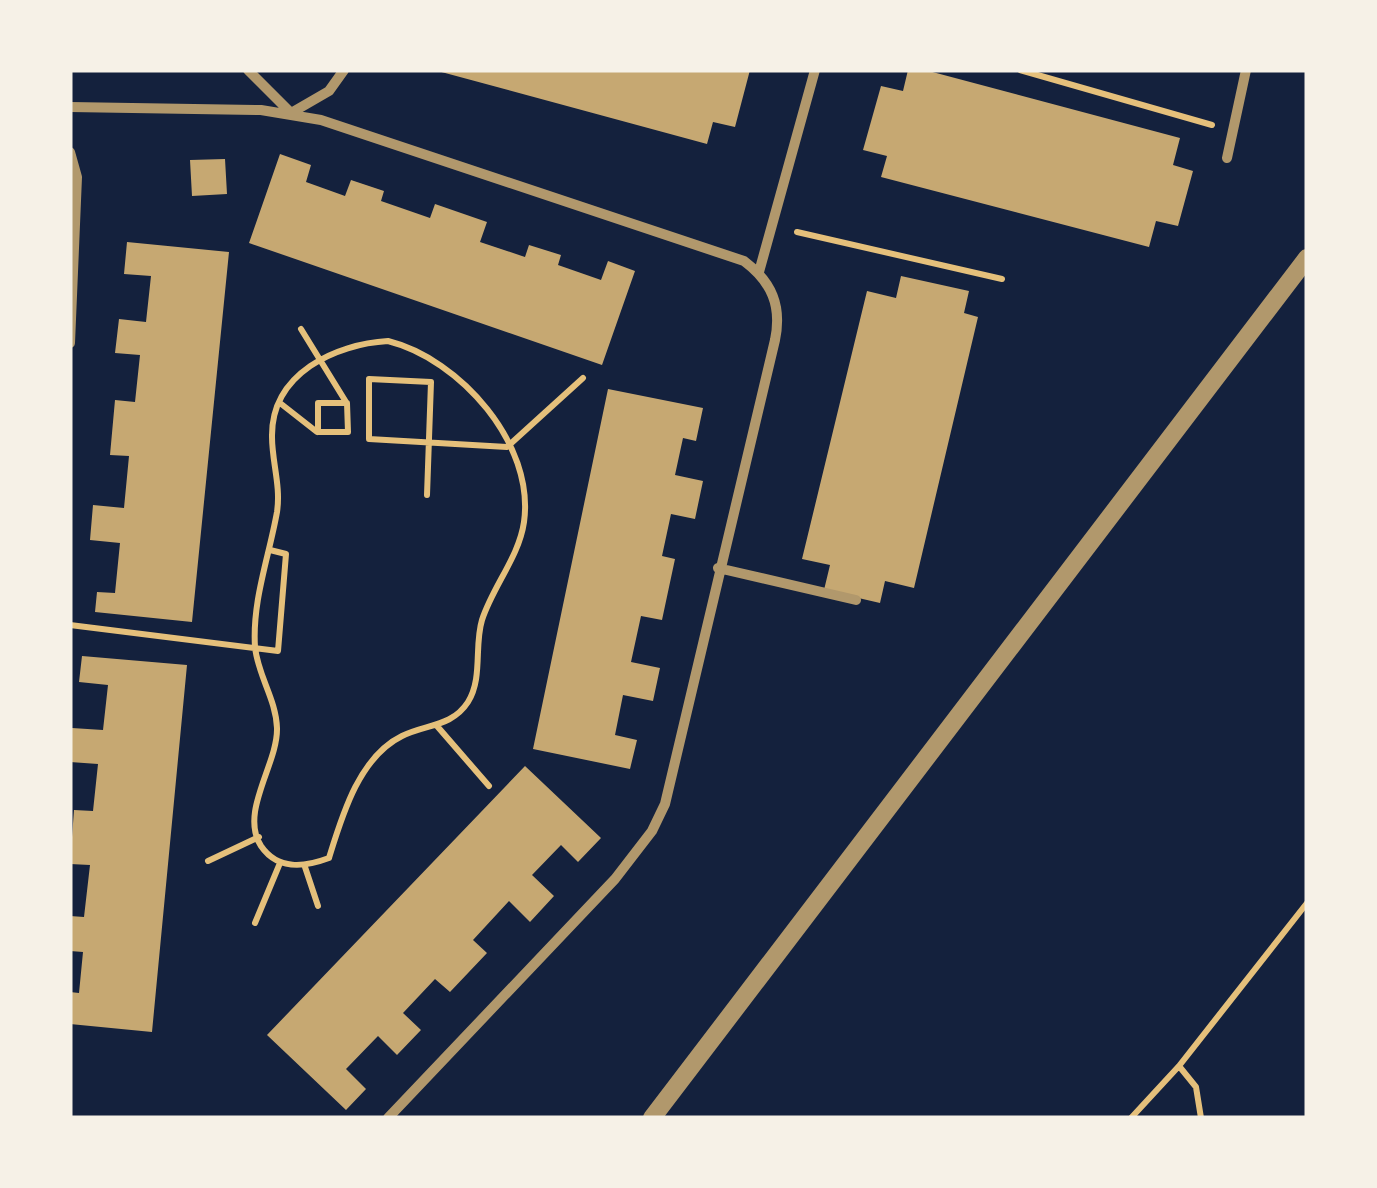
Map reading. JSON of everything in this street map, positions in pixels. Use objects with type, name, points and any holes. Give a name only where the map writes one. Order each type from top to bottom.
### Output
[{"type":"street","points":[[248,70],[292,113]]},
{"type":"street","points":[[292,113],[329,90],[344,70]]},
{"type":"street","points":[[759,272],[815,70]]},
{"type":"street","points":[[1227,158],[1246,70]]},
{"type":"street","points":[[70,106],[292,113],[726,255],[759,272],[777,304],[778,322],[718,568],[674,775],[652,832],[615,879],[388,1118]]},
{"type":"street","points":[[70,152],[77,177],[77,211],[70,343]]},
{"type":"street","points":[[652,1118],[676,1081],[1307,258]]},
{"type":"street","points":[[718,568],[856,600]]},
{"type":"street","points":[[638,1118],[676,1081]]},
{"type":"path","points":[[1020,70],[1234,131]]},
{"type":"path","points":[[772,226],[1002,279]]},
{"type":"path","points":[[280,403],[318,432],[348,432],[347,404],[301,329]]},
{"type":"path","points":[[388,341],[420,349],[448,367],[474,393],[524,474],[524,523],[508,568],[489,597],[479,630],[476,684],[468,702],[437,726],[406,734],[380,753],[344,810],[329,858],[305,868],[280,862],[260,845],[255,820],[277,732],[256,648],[256,611],[278,506],[272,435],[280,403],[318,358],[355,343],[388,341]]},
{"type":"path","points":[[427,494],[430,443],[431,382],[368,379],[368,440],[430,443],[507,446],[583,378]]},
{"type":"path","points":[[318,432],[318,404],[347,404]]},
{"type":"path","points":[[70,625],[278,651],[286,554],[270,550]]},
{"type":"path","points":[[437,726],[489,786]]},
{"type":"path","points":[[208,861],[259,837]]},
{"type":"path","points":[[256,922],[280,862]]},
{"type":"path","points":[[305,868],[318,906]]},
{"type":"path","points":[[1131,1118],[1179,1066],[1307,903]]},
{"type":"path","points":[[1179,1066],[1196,1087],[1201,1118]]},
{"type":"building","points":[[434,70],[750,70],[735,127],[713,122],[707,144]]},
{"type":"building","points":[[908,70],[925,70],[1180,138],[1173,165],[1193,171],[1178,226],[1156,221],[1149,247],[881,177],[887,156],[863,150],[881,86],[903,91]]},
{"type":"building","points":[[280,154],[311,165],[306,182],[345,196],[351,180],[384,191],[381,201],[430,218],[435,204],[487,222],[480,242],[525,257],[529,245],[561,255],[558,265],[601,280],[608,261],[635,271],[602,365],[249,243]]},
{"type":"building","points":[[225,159],[227,194],[192,196],[190,160]]},
{"type":"building","points":[[127,242],[229,252],[192,622],[95,612],[97,592],[115,593],[120,543],[90,540],[93,505],[124,508],[129,456],[110,455],[115,400],[135,402],[140,355],[115,353],[119,319],[146,322],[151,276],[124,274]]},
{"type":"building","points":[[901,276],[969,291],[964,313],[978,317],[914,588],[885,581],[880,603],[824,590],[830,565],[802,559],[867,291],[896,298]]},
{"type":"building","points":[[608,389],[703,408],[696,441],[683,438],[675,475],[703,481],[695,519],[671,514],[662,556],[675,559],[662,620],[641,616],[631,662],[660,668],[653,701],[623,695],[615,735],[637,740],[630,769],[533,749]]},
{"type":"building","points":[[82,656],[187,665],[152,1032],[70,1024],[70,992],[79,993],[83,952],[70,951],[70,916],[84,917],[90,865],[70,864],[74,810],[93,811],[98,764],[70,762],[72,728],[103,730],[108,685],[79,682]]},
{"type":"building","points":[[525,766],[601,838],[578,862],[561,845],[532,875],[554,896],[530,922],[509,901],[473,940],[487,953],[450,992],[435,979],[403,1013],[421,1030],[397,1055],[378,1036],[346,1069],[366,1089],[346,1110],[267,1035]]}]
